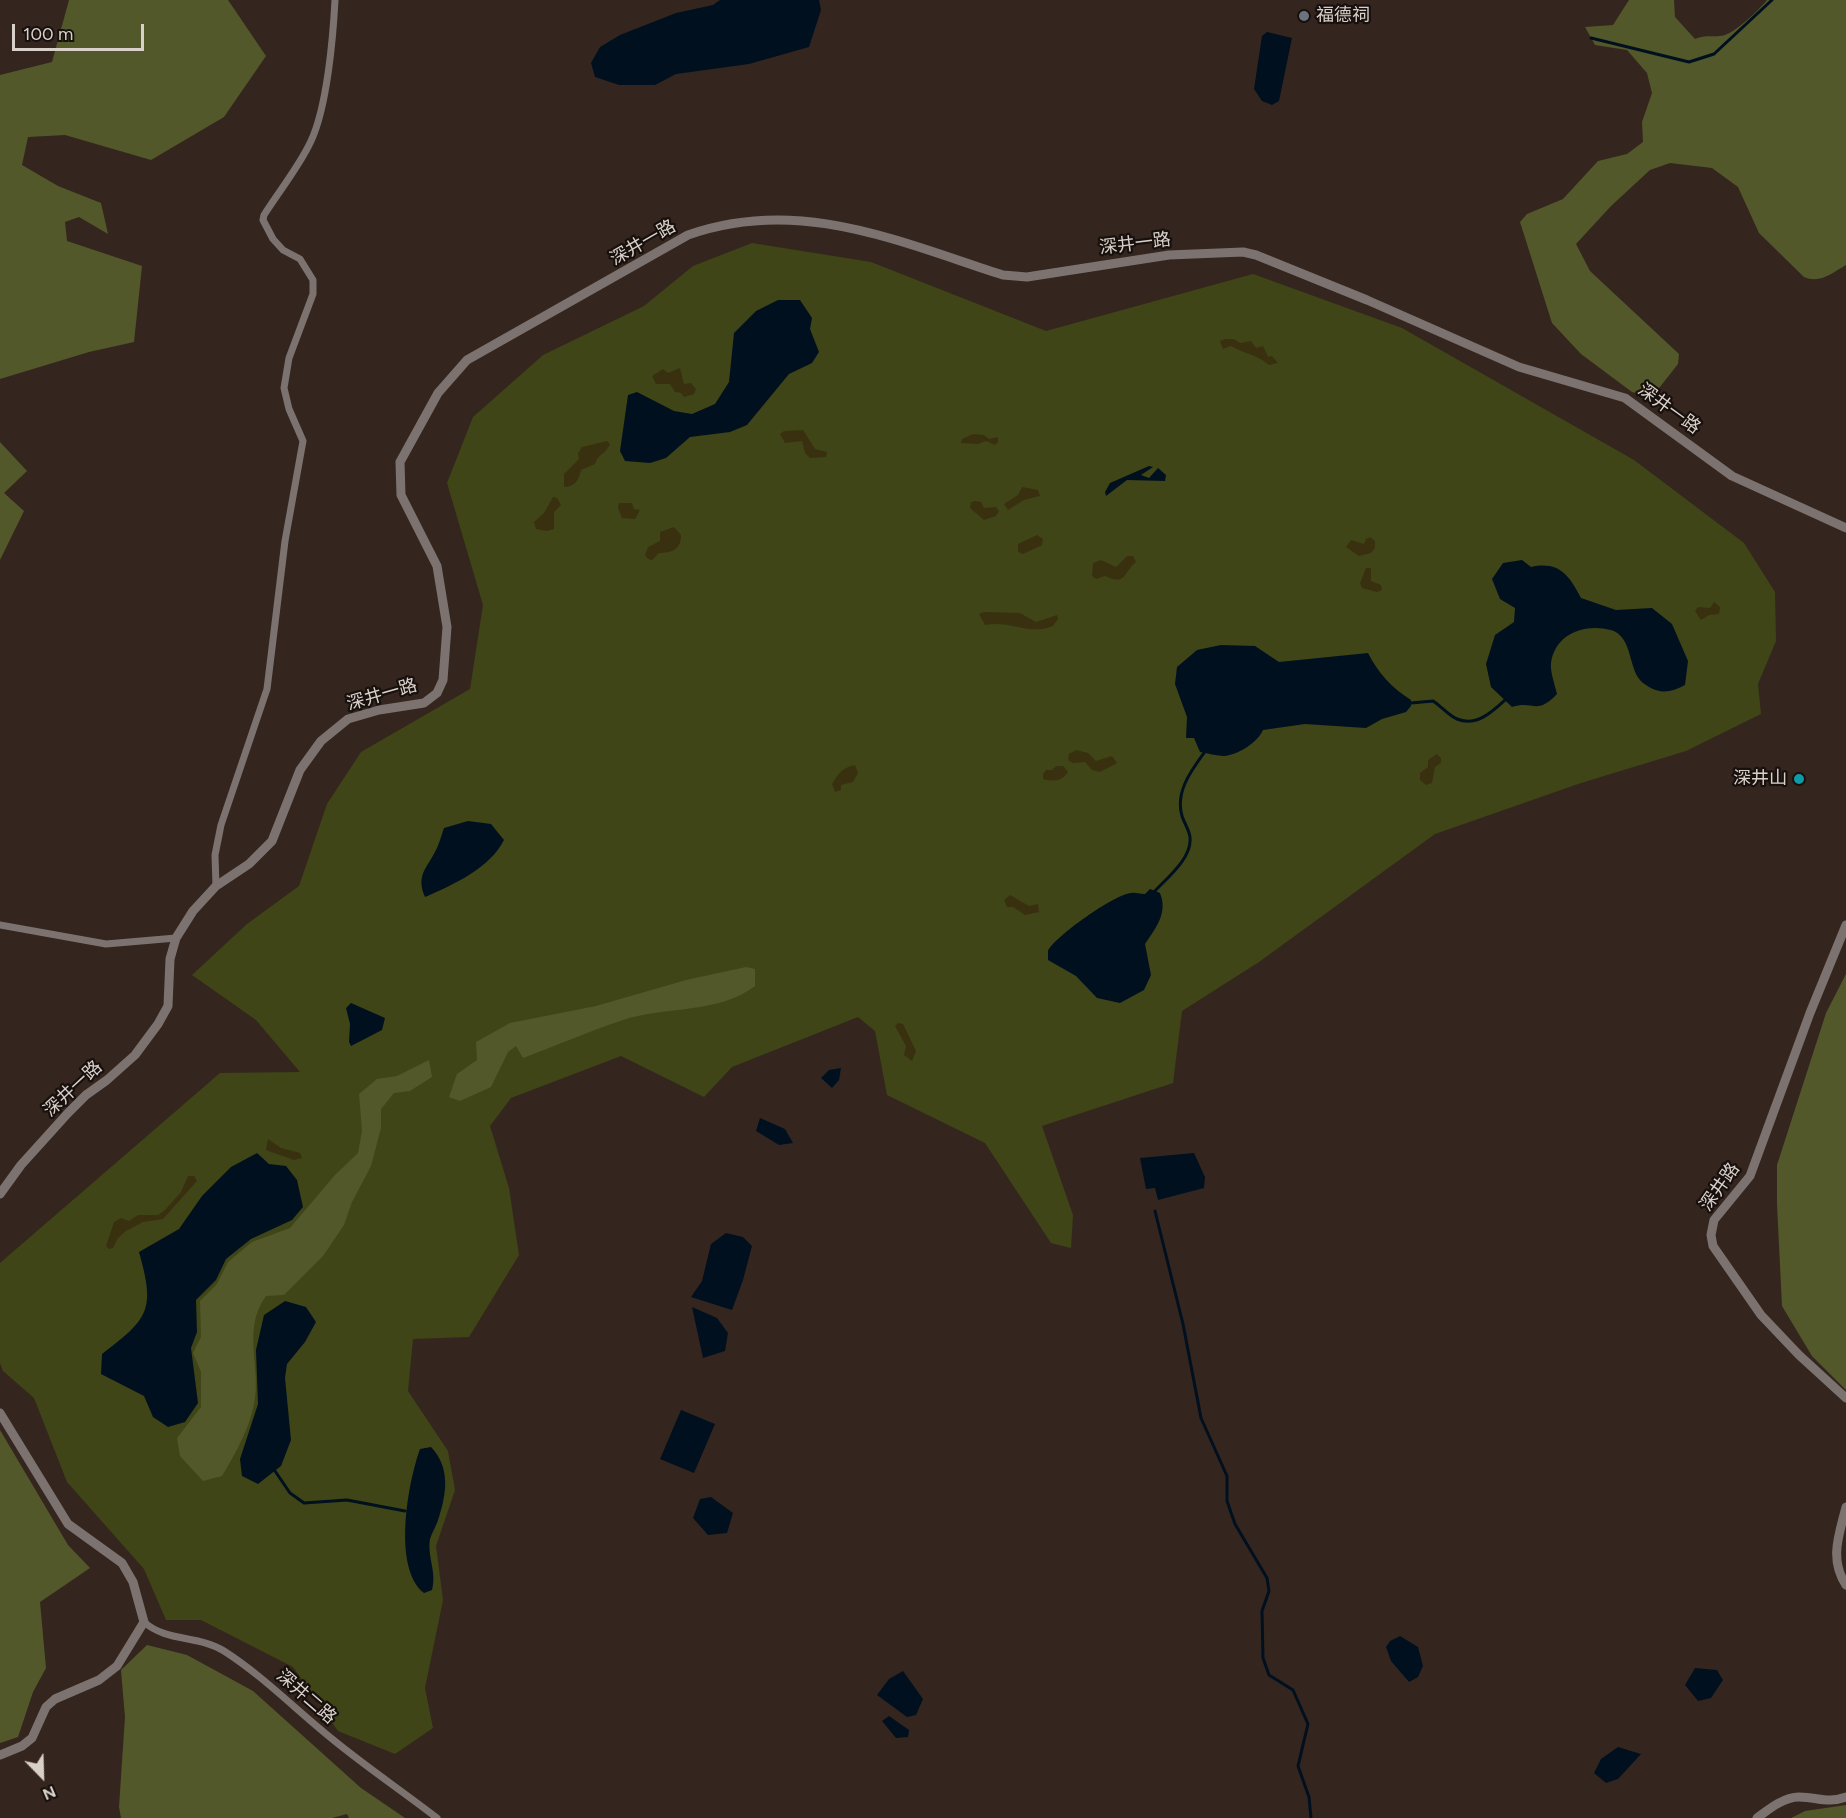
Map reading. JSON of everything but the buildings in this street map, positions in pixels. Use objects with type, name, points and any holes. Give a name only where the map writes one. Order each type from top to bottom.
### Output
[{"type":"street","points":[[216,886],[216,855],[221,825],[267,688],[285,541],[303,441],[289,409],[284,388],[289,358],[313,294],[313,280],[300,259],[283,250],[273,239],[263,220],[311,142],[316,127],[333,42],[335,0]]},
{"type":"street","name":"深井一路","points":[[0,1194],[21,1165],[68,1113],[86,1095],[135,1055],[158,1024],[168,1006],[170,959],[176,938],[193,911],[216,886],[249,864],[272,840],[300,770],[321,741],[348,719],[379,710],[424,702],[437,693],[443,680],[447,627],[437,566],[401,495],[400,462],[438,393],[467,360],[688,236],[717,225],[786,218],[851,227],[1003,275],[1027,277],[1169,255],[1242,252],[1256,255],[1367,300],[1519,367],[1625,398],[1732,476],[1846,528]]},
{"type":"street","points":[[0,925],[106,944],[176,938]]},
{"type":"street","name":"深井路","points":[[1846,925],[1810,1012],[1750,1176],[1714,1220],[1711,1235],[1713,1246],[1761,1315],[1799,1355],[1846,1398]]},
{"type":"street","points":[[0,1413],[68,1524],[122,1563],[133,1582],[144,1622],[117,1666],[99,1680],[55,1699],[46,1707],[32,1738],[22,1746],[0,1755]]},
{"type":"street","points":[[1846,1507],[1835,1550],[1835,1562],[1846,1585]]},
{"type":"street","name":"深井二路","points":[[144,1622],[152,1630],[205,1642],[222,1649],[290,1701],[330,1738],[437,1818]]},
{"type":"street","points":[[1757,1818],[1784,1800],[1798,1797],[1832,1802],[1846,1797]]},
{"type":"green space","points":[[69,0],[228,0],[266,56],[224,117],[151,160],[65,135],[28,137],[22,165],[58,186],[101,203],[108,234],[79,217],[65,222],[67,241],[142,266],[134,342],[89,352],[0,379],[0,75],[52,62]]},
{"type":"green space","points":[[1629,0],[1674,0],[1675,17],[1695,39],[1730,33],[1748,20],[1767,0],[1846,0],[1846,265],[1821,278],[1804,277],[1759,233],[1738,187],[1712,168],[1670,163],[1650,170],[1611,206],[1576,244],[1590,271],[1679,354],[1678,364],[1652,397],[1632,392],[1581,354],[1552,323],[1520,222],[1527,214],[1563,199],[1598,161],[1627,154],[1643,142],[1642,122],[1652,93],[1647,73],[1627,50],[1595,45],[1585,27],[1613,25]]},
{"type":"green space","points":[[752,243],[871,262],[1046,331],[1253,274],[1402,328],[1634,460],[1744,543],[1775,592],[1776,641],[1758,684],[1761,714],[1686,751],[1581,783],[1435,834],[1259,962],[1182,1011],[1173,1083],[1042,1126],[1073,1215],[1071,1248],[1051,1243],[985,1143],[887,1095],[875,1031],[858,1017],[732,1067],[704,1097],[621,1056],[511,1098],[490,1126],[509,1188],[519,1255],[469,1337],[413,1339],[408,1391],[448,1451],[455,1490],[436,1546],[443,1600],[425,1688],[433,1728],[395,1754],[338,1731],[293,1667],[201,1620],[166,1620],[144,1569],[67,1482],[34,1398],[3,1371],[0,1363],[0,1263],[220,1073],[300,1072],[256,1020],[192,975],[247,924],[299,886],[327,804],[361,752],[470,689],[483,605],[447,483],[473,417],[543,355],[644,306],[693,266]]},
{"type":"green space","points":[[0,442],[27,471],[4,493],[24,511],[0,560]]},
{"type":"green space","points":[[746,967],[755,969],[755,986],[741,995],[708,1005],[623,1020],[523,1058],[516,1046],[508,1052],[491,1087],[460,1101],[449,1097],[457,1074],[477,1060],[476,1042],[510,1023],[596,1006],[686,980]]},
{"type":"green space","points":[[1846,974],[1846,1390],[1812,1356],[1782,1306],[1777,1165],[1826,1013]]},
{"type":"green space","points":[[429,1060],[432,1077],[410,1091],[394,1093],[381,1109],[381,1128],[371,1166],[352,1202],[344,1225],[323,1256],[284,1295],[266,1296],[259,1309],[253,1336],[256,1390],[249,1423],[222,1476],[203,1481],[180,1456],[177,1438],[201,1407],[201,1372],[193,1353],[201,1337],[200,1301],[217,1284],[228,1262],[252,1242],[290,1228],[335,1175],[358,1153],[362,1131],[359,1094],[377,1079],[397,1076]]},
{"type":"green space","points":[[0,1430],[68,1545],[90,1568],[40,1602],[46,1668],[33,1692],[18,1737],[0,1743]]},
{"type":"green space","points":[[147,1645],[187,1655],[253,1691],[361,1788],[405,1818],[349,1818],[347,1814],[332,1818],[121,1818],[119,1807],[125,1717],[121,1670]]},
{"type":"green space","points":[[1846,1805],[1846,1818],[1791,1818],[1805,1811]]},
{"type":"sand","points":[[1234,339],[1240,343],[1251,341],[1256,348],[1263,346],[1268,357],[1272,356],[1278,363],[1269,365],[1231,346],[1223,349],[1220,341]]},
{"type":"sand","points":[[680,368],[684,384],[691,383],[696,389],[694,394],[684,397],[681,393],[675,392],[670,384],[656,384],[652,376],[663,369],[668,373]]},
{"type":"sand","points":[[803,430],[815,449],[827,452],[826,457],[810,458],[805,453],[802,441],[785,443],[780,434],[784,431]]},
{"type":"sand","points":[[973,434],[984,435],[989,439],[998,437],[998,442],[995,445],[986,441],[978,444],[961,443],[962,439]]},
{"type":"sand","points":[[607,441],[610,444],[609,447],[595,464],[581,470],[574,484],[564,487],[564,474],[579,459],[578,453],[582,447]]},
{"type":"sand","points":[[1022,487],[1038,490],[1040,496],[1024,500],[1008,510],[1004,504],[1018,495]]},
{"type":"sand","points":[[553,497],[557,498],[561,505],[554,512],[554,529],[547,531],[536,529],[534,522],[544,513]]},
{"type":"sand","points":[[971,502],[981,502],[984,508],[996,507],[999,511],[996,516],[984,520],[970,508]]},
{"type":"sand","points":[[619,503],[632,503],[634,509],[640,510],[635,519],[622,518],[618,508]]},
{"type":"sand","points":[[674,527],[681,535],[677,547],[668,552],[659,553],[652,560],[648,559],[645,555],[648,547],[660,541],[660,532]]},
{"type":"sand","points":[[1037,535],[1043,539],[1042,545],[1023,554],[1018,552],[1018,544]]},
{"type":"sand","points":[[1370,537],[1375,541],[1375,548],[1371,553],[1359,556],[1346,547],[1351,540],[1364,544]]},
{"type":"sand","points":[[1127,556],[1133,556],[1136,562],[1121,579],[1105,576],[1096,579],[1092,576],[1093,563],[1101,560],[1116,567]]},
{"type":"sand","points":[[1366,568],[1371,568],[1371,581],[1381,585],[1382,590],[1377,592],[1362,588],[1360,583]]},
{"type":"sand","points":[[1714,602],[1720,607],[1719,614],[1709,615],[1701,620],[1695,611],[1698,607],[1710,608]]},
{"type":"sand","points":[[984,612],[1020,613],[1036,622],[1057,615],[1058,619],[1053,626],[1045,629],[1028,629],[1003,624],[985,625],[979,614]]},
{"type":"sand","points":[[1076,750],[1088,753],[1096,761],[1112,756],[1117,763],[1100,772],[1092,770],[1085,762],[1073,763],[1068,760],[1069,754]]},
{"type":"sand","points":[[1437,754],[1441,758],[1441,763],[1435,767],[1432,783],[1426,785],[1420,780],[1420,773],[1428,767],[1428,760]]},
{"type":"sand","points":[[855,765],[858,773],[853,782],[841,785],[841,790],[835,792],[832,784],[836,777],[844,769]]},
{"type":"sand","points":[[1056,766],[1063,766],[1068,772],[1057,780],[1043,779],[1046,770],[1052,770]]},
{"type":"sand","points":[[1010,895],[1029,906],[1038,904],[1039,912],[1025,915],[1013,907],[1007,907],[1004,900]]},
{"type":"sand","points":[[898,1023],[903,1024],[916,1051],[912,1061],[904,1055],[906,1046],[895,1026]]},
{"type":"sand","points":[[268,1139],[281,1148],[300,1153],[302,1158],[294,1160],[266,1150]]},
{"type":"sand","points":[[188,1176],[194,1176],[197,1181],[163,1219],[143,1222],[126,1231],[118,1238],[113,1248],[109,1249],[106,1246],[114,1222],[121,1218],[129,1221],[138,1215],[158,1215],[181,1192]]},
{"type":"water","points":[[720,0],[819,0],[821,10],[809,47],[749,64],[676,74],[655,85],[619,85],[595,77],[591,63],[600,47],[620,35],[676,13],[713,5]]},
{"type":"water","points":[[1267,32],[1292,38],[1279,101],[1272,105],[1262,101],[1254,89],[1262,36]]},
{"type":"water","points":[[778,300],[800,300],[812,318],[810,329],[819,352],[812,363],[789,374],[747,425],[730,432],[690,437],[666,458],[650,463],[625,461],[620,451],[628,395],[637,392],[674,411],[692,414],[715,404],[729,382],[734,333],[756,311]]},
{"type":"water","points":[[1149,466],[1153,467],[1141,475],[1149,478],[1158,468],[1166,475],[1165,481],[1127,480],[1106,496],[1105,492],[1110,483]]},
{"type":"water","points":[[1522,560],[1531,567],[1556,568],[1572,583],[1581,598],[1616,610],[1652,608],[1672,624],[1688,661],[1685,685],[1664,692],[1648,687],[1634,670],[1623,639],[1611,630],[1591,628],[1572,633],[1558,645],[1551,663],[1557,694],[1550,701],[1539,706],[1512,707],[1491,687],[1486,664],[1495,635],[1514,622],[1515,608],[1500,599],[1492,579],[1503,563]]},
{"type":"water","points":[[1221,645],[1255,646],[1279,662],[1368,653],[1386,679],[1411,700],[1411,706],[1406,712],[1382,719],[1366,728],[1305,724],[1263,730],[1252,743],[1235,753],[1224,756],[1200,752],[1194,738],[1186,738],[1187,717],[1175,684],[1177,667],[1197,650]]},
{"type":"water","points":[[468,821],[491,824],[504,840],[490,859],[480,867],[459,881],[425,897],[422,890],[422,878],[444,828]]},
{"type":"water","points":[[1150,889],[1160,893],[1163,907],[1160,920],[1145,944],[1151,975],[1144,990],[1120,1003],[1097,998],[1076,976],[1048,960],[1048,951],[1053,945],[1086,917],[1123,895],[1145,894]]},
{"type":"water","points":[[351,1003],[385,1018],[382,1030],[351,1046],[349,1042],[350,1024],[346,1008]]},
{"type":"water","points":[[841,1068],[839,1080],[832,1088],[821,1078],[829,1070]]},
{"type":"water","points":[[760,1118],[785,1129],[793,1143],[779,1145],[756,1131]]},
{"type":"water","points":[[257,1153],[269,1164],[286,1166],[297,1180],[303,1207],[292,1220],[251,1239],[226,1259],[216,1280],[196,1300],[197,1332],[191,1348],[198,1403],[185,1422],[168,1427],[153,1417],[144,1396],[101,1374],[102,1354],[130,1331],[144,1311],[147,1287],[139,1252],[179,1229],[202,1196],[231,1167]]},
{"type":"water","points":[[1194,1153],[1205,1177],[1204,1188],[1158,1200],[1155,1188],[1146,1189],[1140,1158]]},
{"type":"water","points":[[726,1233],[743,1237],[752,1246],[732,1310],[691,1297],[702,1281],[711,1244]]},
{"type":"water","points":[[285,1301],[306,1307],[316,1322],[305,1342],[287,1364],[285,1378],[291,1440],[281,1466],[258,1484],[242,1476],[240,1459],[258,1404],[256,1350],[264,1315]]},
{"type":"water","points":[[692,1307],[717,1318],[728,1333],[725,1351],[703,1358]]},
{"type":"water","points":[[681,1410],[715,1424],[694,1473],[660,1459]]},
{"type":"water","points":[[431,1447],[444,1471],[445,1489],[442,1508],[430,1539],[432,1590],[424,1593],[414,1581],[408,1565],[406,1524],[415,1464],[420,1449]]},
{"type":"water","points":[[711,1497],[733,1513],[727,1533],[708,1535],[693,1518],[700,1499]]},
{"type":"water","points":[[1400,1636],[1418,1647],[1423,1666],[1418,1677],[1409,1682],[1391,1661],[1386,1647],[1390,1641]]},
{"type":"water","points":[[1695,1668],[1717,1670],[1723,1680],[1711,1698],[1698,1701],[1685,1685]]},
{"type":"water","points":[[903,1671],[923,1699],[916,1715],[907,1717],[877,1695],[889,1679]]},
{"type":"water","points":[[889,1716],[909,1730],[908,1737],[896,1738],[882,1721]]},
{"type":"water","points":[[1618,1747],[1641,1754],[1618,1779],[1606,1783],[1594,1773],[1601,1759]]},
{"type":"waterway","points":[[1591,38],[1689,62],[1714,54],[1772,0]]},
{"type":"waterway","points":[[1411,703],[1433,701],[1454,718],[1471,721],[1483,717],[1505,700]]},
{"type":"waterway","points":[[1155,891],[1178,867],[1190,845],[1190,835],[1180,807],[1182,790],[1204,753]]},
{"type":"waterway","points":[[1155,1211],[1183,1324],[1201,1418],[1227,1476],[1227,1501],[1235,1524],[1267,1578],[1269,1591],[1262,1611],[1263,1658],[1269,1675],[1293,1690],[1308,1724],[1298,1766],[1309,1797],[1311,1818]]},
{"type":"waterway","points":[[275,1471],[290,1493],[304,1503],[347,1500],[405,1511]]},
{"type":"place","name":"福德祠","points":[[1304,16]]},
{"type":"place","name":"深井山","points":[[1799,779]]}]
